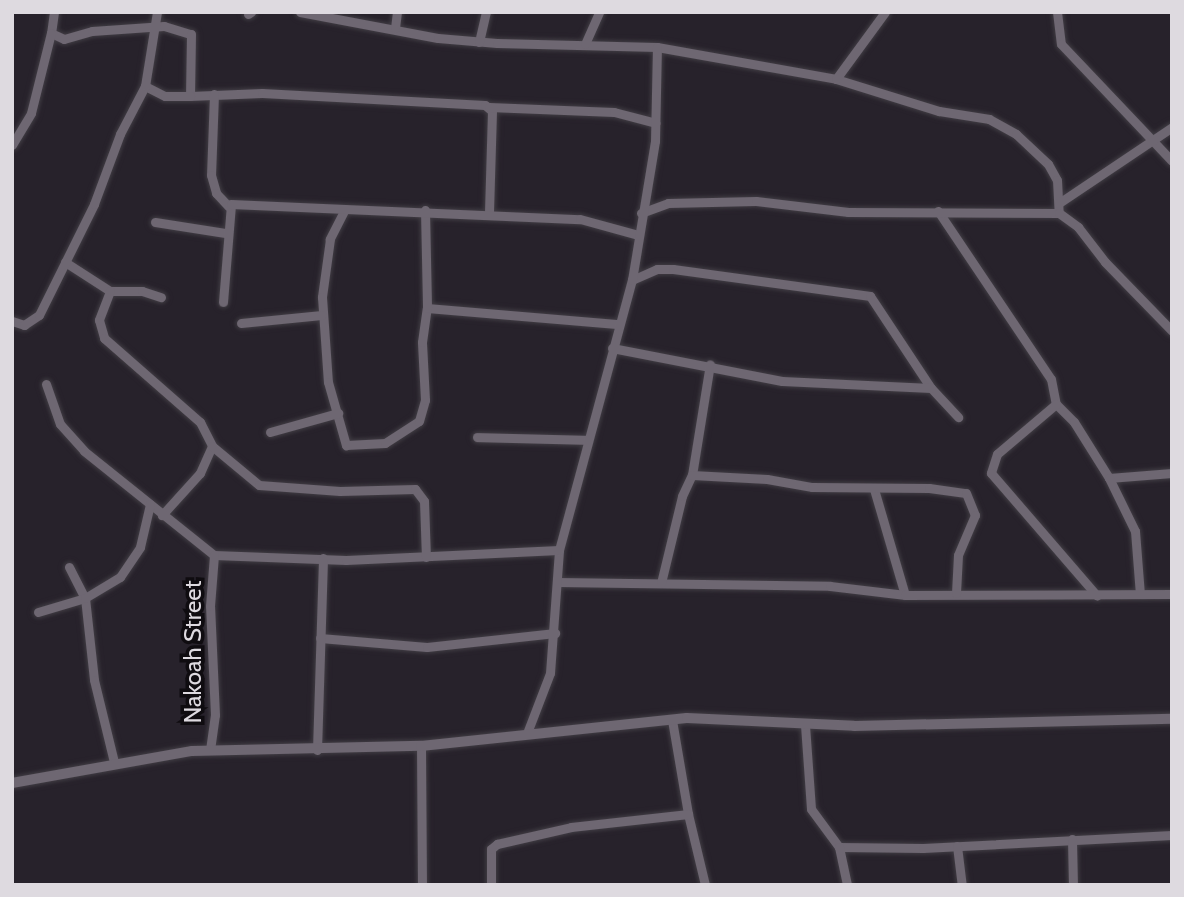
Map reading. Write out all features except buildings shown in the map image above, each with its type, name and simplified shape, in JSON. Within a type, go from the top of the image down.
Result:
[{"type":"street","points":[[12,145],[31,113],[54,12]]},
{"type":"street","points":[[12,321],[33,322],[65,262],[145,86],[157,12]]},
{"type":"street","points":[[300,12],[480,42],[657,47],[836,79],[1004,125],[1048,164],[1057,180],[1059,213]]},
{"type":"street","points":[[395,28],[397,12]]},
{"type":"street","points":[[480,42],[486,12]]},
{"type":"street","points":[[585,44],[599,12]]},
{"type":"street","points":[[836,79],[885,12]]},
{"type":"street","points":[[1057,12],[1061,44],[1172,161]]},
{"type":"street","points":[[51,33],[70,38],[92,31],[156,27],[191,34],[190,96]]},
{"type":"street","points":[[527,733],[547,688],[555,633],[559,550],[632,280],[656,123],[657,47]]},
{"type":"street","points":[[145,86],[165,96],[262,93],[614,112],[656,123]]},
{"type":"street","points":[[214,94],[211,175],[216,193],[228,206],[425,211],[580,219],[638,235]]},
{"type":"street","points":[[489,107],[489,214]]},
{"type":"street","points":[[1059,203],[1172,127]]},
{"type":"street","points":[[641,213],[668,204],[756,201],[848,212],[1059,213],[1078,227],[1172,331]]},
{"type":"street","points":[[223,302],[228,206]]},
{"type":"street","points":[[345,209],[324,263],[322,315],[328,382],[338,413],[340,436],[352,447],[394,440],[419,421],[425,400],[422,342],[427,308],[425,211]]},
{"type":"street","points":[[938,211],[1051,379],[1056,404],[1074,422],[1110,478],[1133,525],[1140,594]]},
{"type":"street","points":[[155,222],[225,233]]},
{"type":"street","points":[[65,262],[110,291],[142,291],[161,297]]},
{"type":"street","points":[[632,280],[657,269],[673,269],[870,296],[931,388],[958,418]]},
{"type":"street","points":[[110,291],[99,320],[104,338],[200,422],[212,446],[259,485],[340,491],[415,489],[424,501],[426,557]]},
{"type":"street","points":[[427,308],[619,324]]},
{"type":"street","points":[[241,323],[322,315]]},
{"type":"street","points":[[612,348],[710,364],[782,380],[931,388]]},
{"type":"street","points":[[661,583],[682,496],[692,475],[710,364]]},
{"type":"street","points":[[46,384],[60,424],[69,435],[162,515],[214,555],[426,557],[559,550]]},
{"type":"street","points":[[1056,404],[997,454],[991,473],[1097,596]]},
{"type":"street","points":[[270,432],[338,413]]},
{"type":"street","points":[[477,437],[587,440]]},
{"type":"street","points":[[162,515],[200,473],[212,446]]},
{"type":"street","points":[[1110,478],[1172,473]]},
{"type":"street","points":[[692,475],[874,489],[952,489],[970,496],[975,515],[958,555],[956,593]]},
{"type":"street","points":[[874,489],[905,595]]},
{"type":"street","points":[[38,612],[85,598],[120,577],[131,565],[150,504]]},
{"type":"street","name":"Nakoah Street","points":[[210,750],[215,715],[210,606],[214,555]]},
{"type":"street","points":[[317,750],[323,558]]},
{"type":"street","points":[[69,567],[85,598],[94,680],[114,762]]},
{"type":"street","points":[[557,582],[830,586],[905,595],[1172,594]]},
{"type":"street","points":[[320,638],[427,647],[555,633]]},
{"type":"street","points":[[12,783],[114,762],[210,750],[421,746],[672,720],[721,718],[805,725],[1172,719]]},
{"type":"street","points":[[672,720],[688,814],[705,885]]},
{"type":"street","points":[[805,725],[811,809],[839,847],[847,885]]},
{"type":"street","points":[[421,746],[422,885]]},
{"type":"street","points":[[491,885],[491,849],[496,844],[571,827],[688,814]]},
{"type":"street","points":[[839,847],[957,846],[1172,835]]},
{"type":"street","points":[[1072,839],[1073,885]]},
{"type":"street","points":[[957,846],[962,885]]}]
